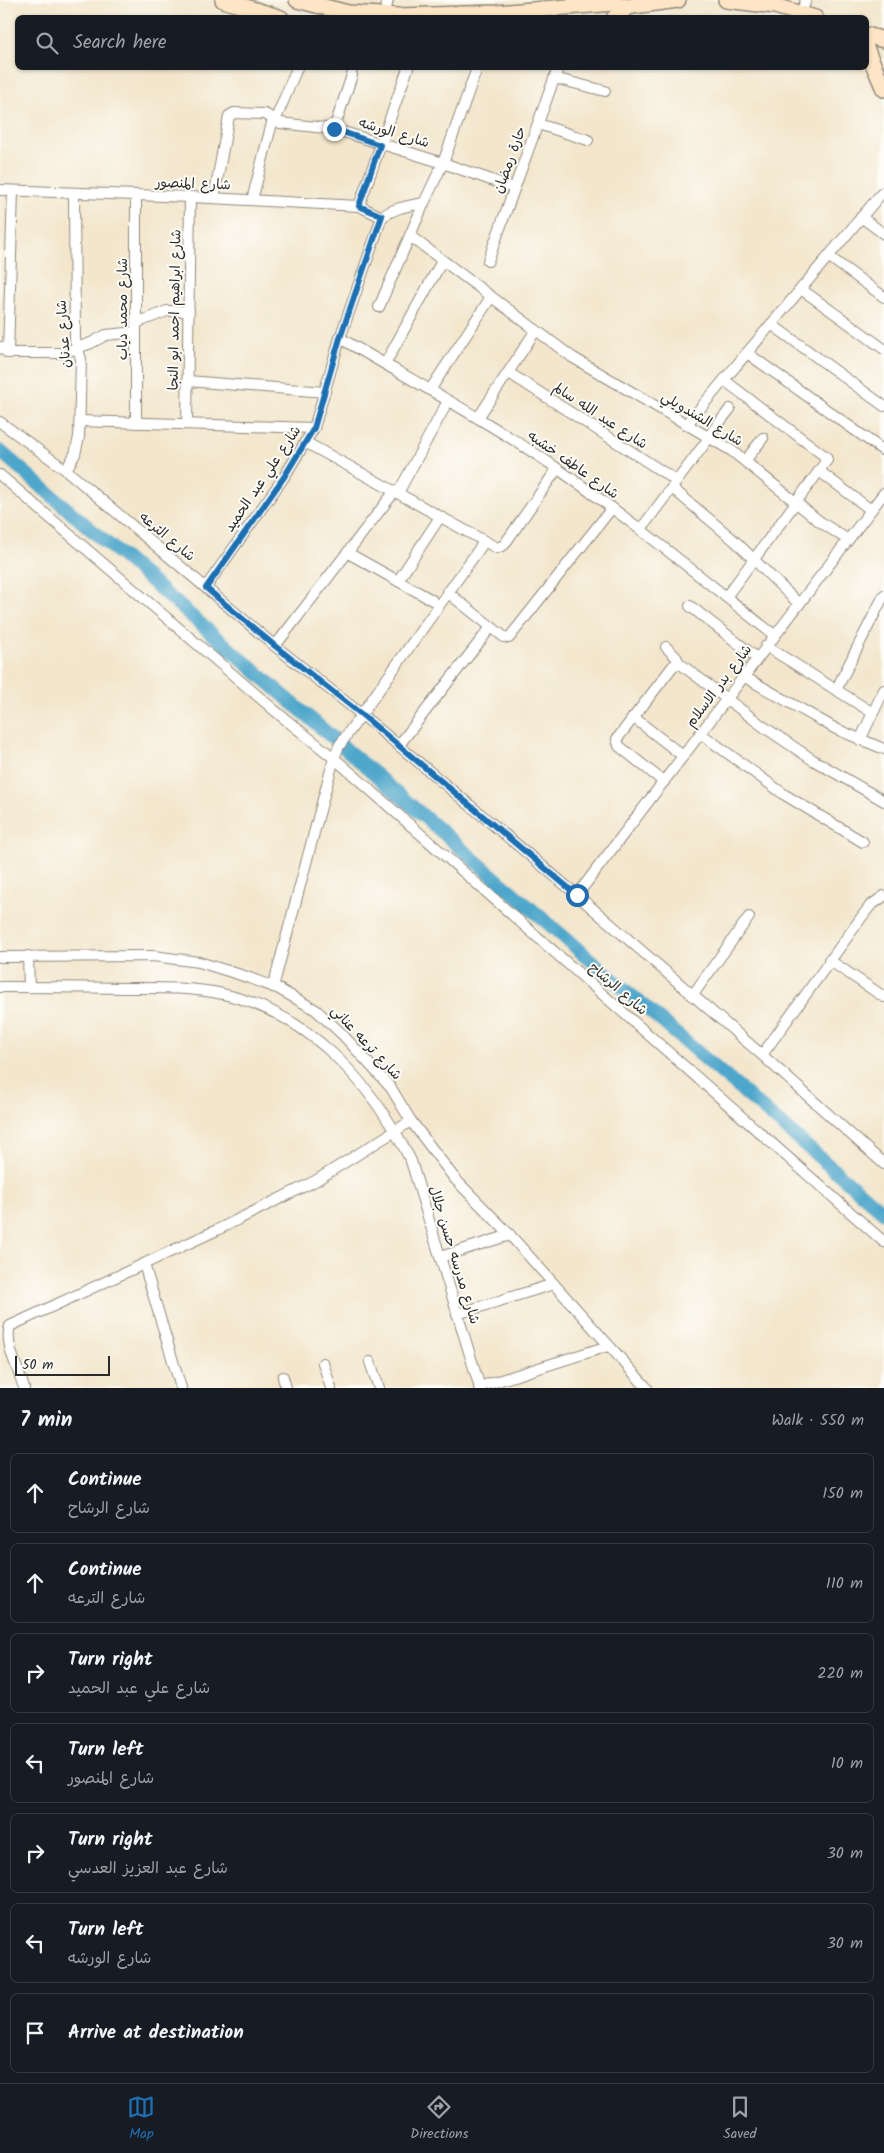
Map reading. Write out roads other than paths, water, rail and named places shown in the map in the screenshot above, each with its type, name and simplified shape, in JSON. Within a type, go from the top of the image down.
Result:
[{"type":"main road","points":[[223,0],[271,15]]},
{"type":"main road","points":[[297,0],[348,13],[372,15]]},
{"type":"main road","points":[[422,15],[497,13],[614,3],[626,6],[678,0]]},
{"type":"main road","points":[[726,0],[748,1],[808,10]]},
{"type":"main road","points":[[620,15],[626,6]]},
{"type":"main road","points":[[869,36],[884,40]]},
{"type":"main road","points":[[869,55],[884,89]]},
{"type":"street","points":[[384,15],[388,0]]},
{"type":"street","points":[[252,200],[274,120],[295,70]]},
{"type":"street","points":[[359,206],[407,70]]},
{"type":"street","points":[[378,307],[443,163],[475,70]]},
{"type":"street","name":"حارة رمضان","points":[[488,261],[557,70]]},
{"type":"street","points":[[334,129],[352,75]]},
{"type":"street","points":[[554,78],[605,91]]},
{"type":"street","name":"شارع الورشه","points":[[214,198],[229,116],[234,113],[264,114],[282,124],[334,129],[380,145],[443,163],[514,188]]},
{"type":"street","points":[[538,124],[588,140]]},
{"type":"street","name":"شارع المنصور","points":[[0,190],[214,198],[359,206],[382,216]]},
{"type":"street","points":[[13,191],[4,350],[63,353],[106,335],[136,328],[167,311],[188,311]]},
{"type":"street","points":[[687,424],[883,193]]},
{"type":"street","name":"شارع عدنان","points":[[66,470],[78,446],[80,422],[81,359],[75,340],[74,194]]},
{"type":"street","name":"شارع محمد دياب","points":[[136,196],[136,423]]},
{"type":"street","name":"شارع ابراهيم احمد ابو النجا","points":[[187,424],[190,197]]},
{"type":"street","points":[[382,216],[391,210],[424,203]]},
{"type":"street","name":"شارع علي عبد الحميد","points":[[206,588],[284,477],[314,428],[340,338],[382,216]]},
{"type":"street","points":[[861,218],[884,234]]},
{"type":"street","name":"شارع الشندويلي","points":[[410,236],[591,369],[709,437],[745,461],[848,540]]},
{"type":"street","points":[[828,256],[884,297]]},
{"type":"street","points":[[385,364],[442,260]]},
{"type":"street","points":[[801,288],[884,349]]},
{"type":"street","points":[[430,390],[491,297]]},
{"type":"street","points":[[771,324],[884,406]]},
{"type":"street","points":[[478,418],[536,330]]},
{"type":"street","name":"شارع عاطف خشبه","points":[[340,338],[478,418],[557,469],[641,529],[774,635]]},
{"type":"street","points":[[747,353],[884,451]]},
{"type":"street","name":"شارع عبد الله سالم","points":[[509,373],[674,485],[735,541],[799,604]]},
{"type":"street","points":[[724,380],[826,457],[827,460],[726,597]]},
{"type":"street","points":[[188,381],[324,392]]},
{"type":"street","points":[[275,646],[397,492],[448,401]]},
{"type":"street","points":[[641,529],[730,408]]},
{"type":"street","name":"شارع الترعه","points":[[0,422],[66,470],[275,646],[361,714]]},
{"type":"street","points":[[80,422],[314,428]]},
{"type":"street","points":[[745,461],[763,438]]},
{"type":"street","points":[[306,442],[496,548],[502,547],[557,469]]},
{"type":"street","points":[[819,471],[871,510]]},
{"type":"street","points":[[0,475],[334,758]]},
{"type":"street","name":"شارع بدر الاسلام","points":[[577,895],[884,493]]},
{"type":"street","points":[[447,592],[504,637],[509,638],[612,508]]},
{"type":"street","points":[[398,581],[440,517]]},
{"type":"street","points":[[274,987],[334,758],[339,746],[484,542]]},
{"type":"street","points":[[348,552],[432,600]]},
{"type":"street","points":[[836,690],[884,594]]},
{"type":"street","points":[[690,606],[757,658]]},
{"type":"street","points":[[399,745],[492,627]]},
{"type":"street","points":[[766,646],[873,713]]},
{"type":"street","points":[[666,647],[676,656],[679,663],[726,699],[813,760],[884,801]]},
{"type":"street","points":[[664,782],[617,743],[619,736],[633,717],[673,666],[679,663]]},
{"type":"street","points":[[743,676],[836,729],[884,750]]},
{"type":"street","points":[[860,740],[884,690]]},
{"type":"street","points":[[361,714],[577,895],[884,1164]]},
{"type":"street","points":[[633,717],[683,756]]},
{"type":"street","points":[[700,734],[785,795],[863,842]]},
{"type":"street","name":"شارع الرشاح","points":[[334,758],[884,1242]]},
{"type":"street","points":[[762,1056],[829,960],[870,906],[884,896]]},
{"type":"street","points":[[692,996],[750,917]]},
{"type":"street","points":[[28,956],[29,987]]},
{"type":"street","name":"شارع ترعه عناني","points":[[0,957],[153,956],[174,958],[216,967],[297,997],[316,1010],[342,1034],[392,1088],[411,1121],[455,1179],[510,1235],[645,1387]]},
{"type":"street","points":[[829,960],[884,996]]},
{"type":"street","points":[[0,987],[194,989],[223,994],[251,1003],[278,1014],[326,1046],[347,1066],[396,1132]]},
{"type":"street","points":[[24,1388],[9,1342],[8,1333],[10,1326],[144,1264],[315,1181],[411,1121]]},
{"type":"street","name":"شارع مدرسه حسن جلال","points":[[396,1132],[411,1161],[479,1387]]},
{"type":"street","points":[[440,1257],[510,1235]]},
{"type":"street","points":[[144,1264],[181,1388]]},
{"type":"street","points":[[457,1314],[554,1284]]},
{"type":"street","points":[[479,1387],[608,1346]]},
{"type":"street","points":[[370,1362],[379,1388]]},
{"type":"street","points":[[323,1363],[331,1388]]},
{"type":"street","points":[[283,1377],[286,1388]]},
{"type":"waterway","points":[[0,451],[884,1213]]}]
